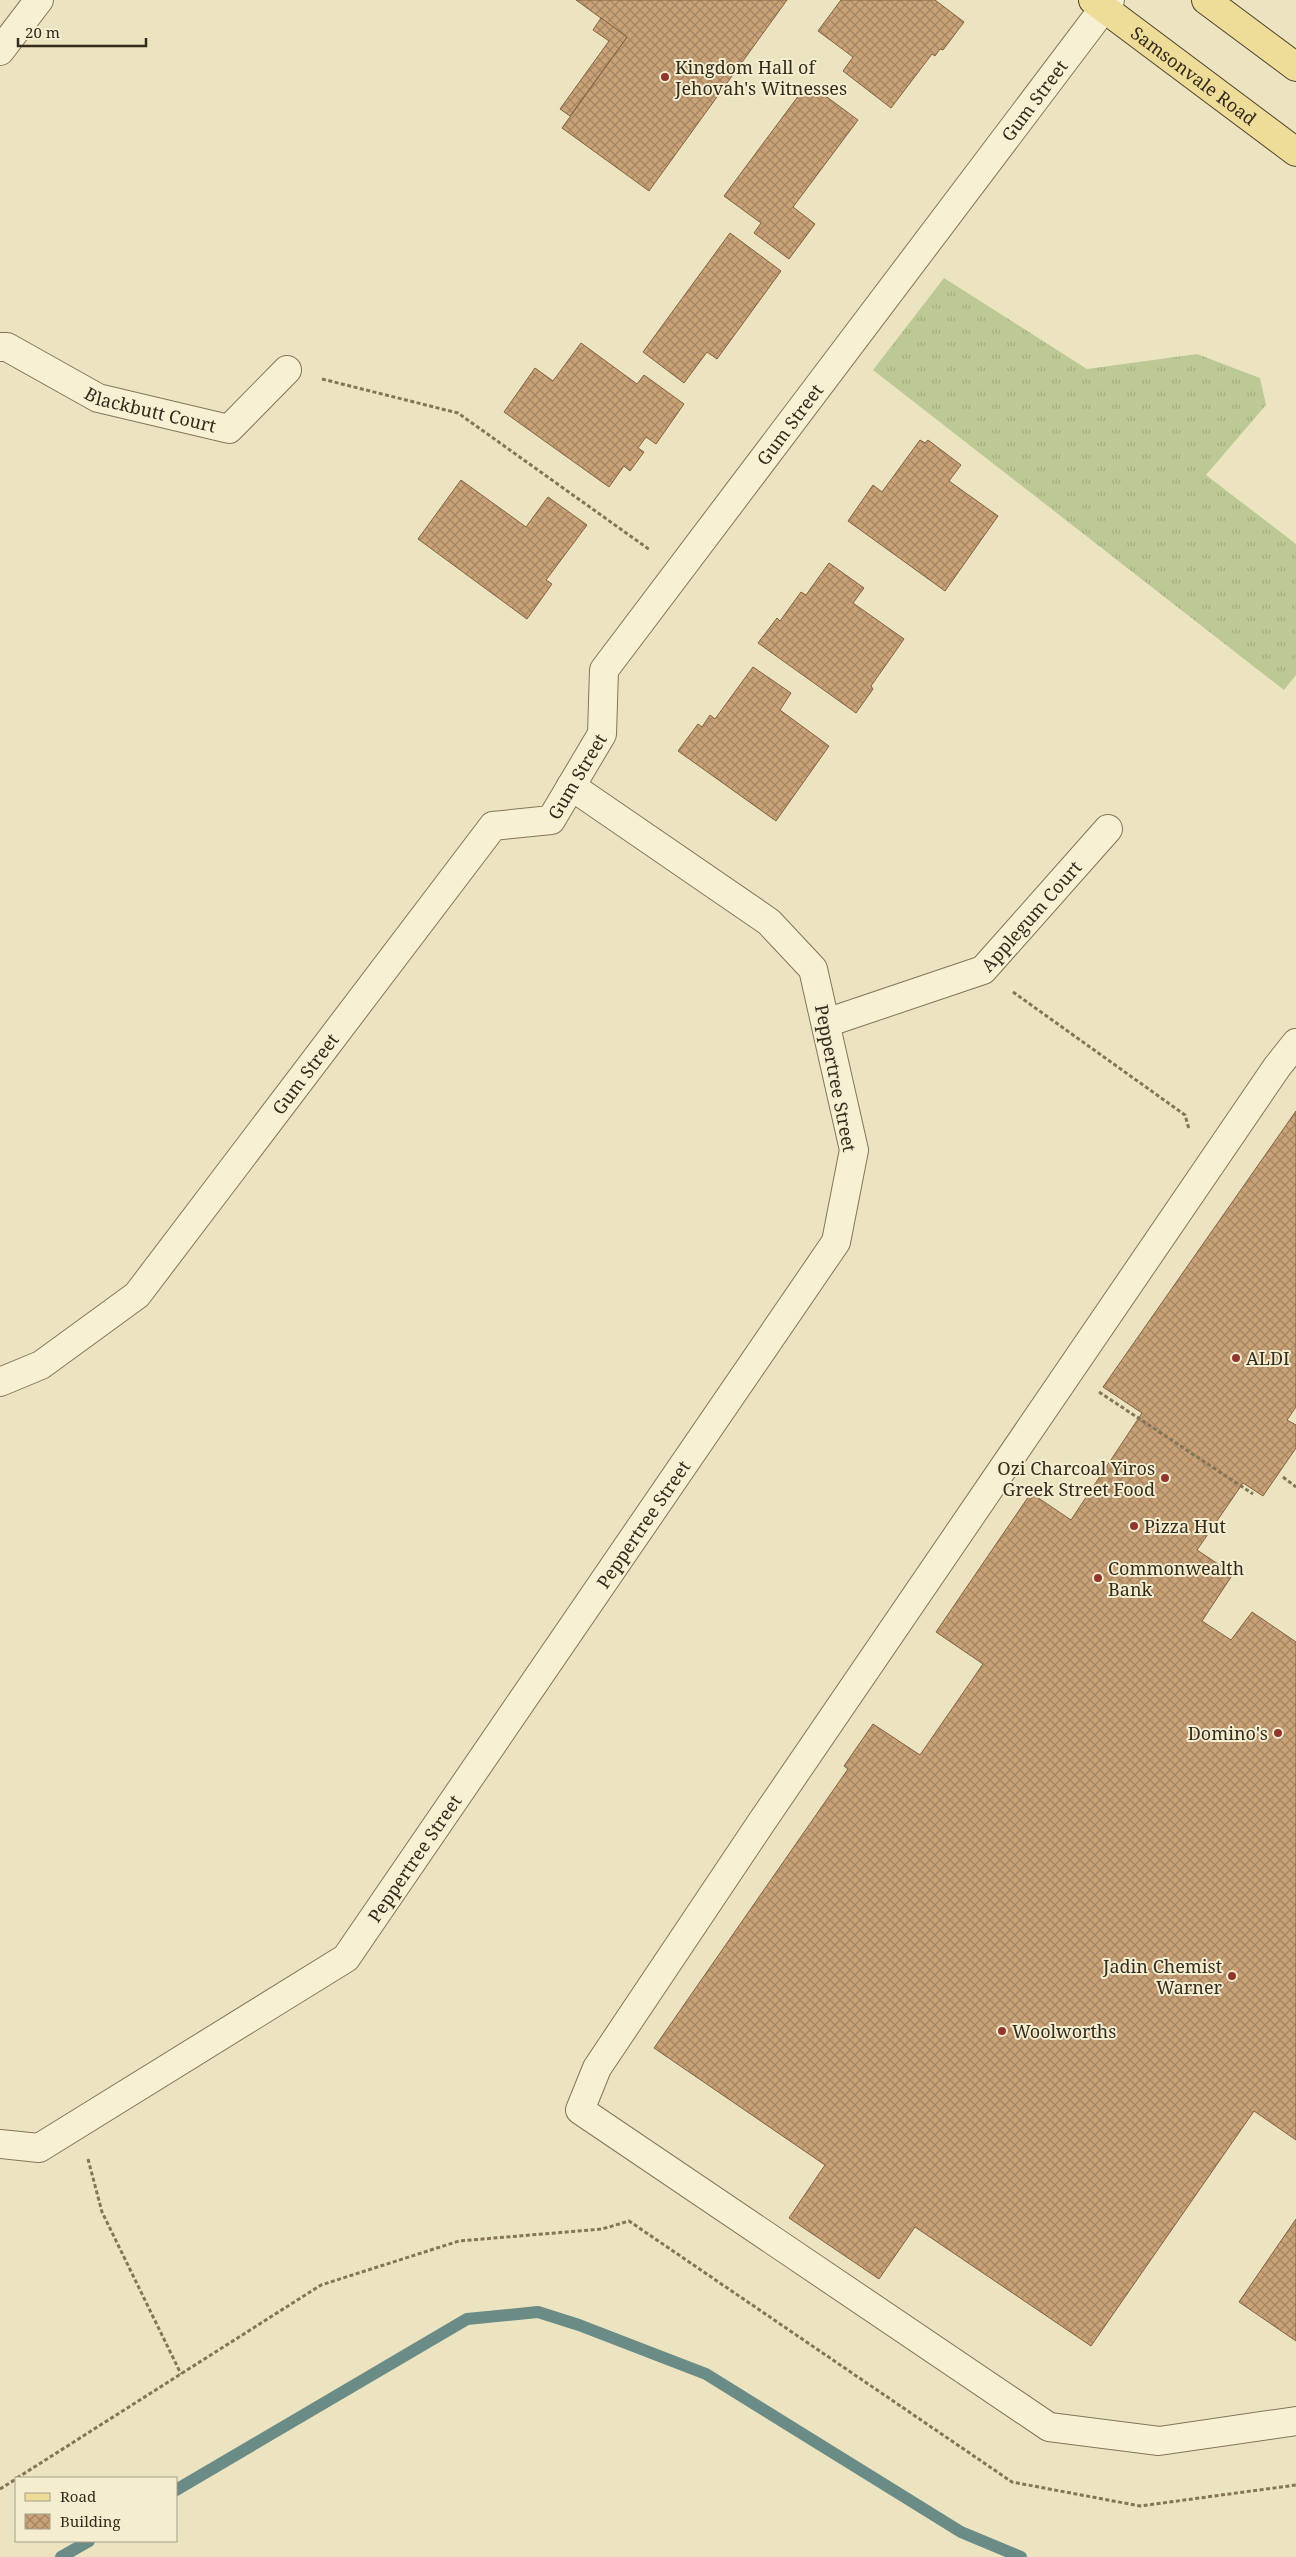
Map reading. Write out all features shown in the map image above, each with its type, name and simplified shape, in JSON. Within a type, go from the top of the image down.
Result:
[{"type":"main road","points":[[1206,0],[1296,67]]},
{"type":"main road","name":"Samsonvale Road","points":[[1102,3],[1296,152]]},
{"type":"street","points":[[0,51],[39,0]]},
{"type":"street","name":"Gum Street","points":[[0,1382],[41,1365],[137,1296],[493,826],[551,820],[602,734],[604,670],[1102,3]]},
{"type":"street","name":"Blackbutt Court","points":[[0,347],[7,347],[98,398],[229,430],[288,370]]},
{"type":"street","name":"Peppertree Street","points":[[0,2144],[39,2148],[346,1958],[836,1242],[854,1150],[813,969],[769,922],[572,786]]},
{"type":"street","name":"Applegum Court","points":[[826,1023],[982,970],[1108,829]]},
{"type":"street","points":[[1296,1044],[1277,1067],[761,1823],[597,2068],[580,2110],[1049,2427],[1159,2441],[1296,2420]]},
{"type":"path","points":[[288,370],[458,414],[679,571]]},
{"type":"path","points":[[1283,1477],[1296,1486]]},
{"type":"path","points":[[78,2124],[102,2212],[181,2374]]},
{"type":"path","points":[[19,2477],[321,2285],[459,2241],[602,2229],[629,2220],[1012,2482],[1140,2506],[1296,2485]]},
{"type":"path","points":[[0,2489],[15,2479]]},
{"type":"green space","points":[[944,278],[1087,369],[1197,354],[1260,378],[1266,405],[1206,475],[1296,544],[1296,675],[1284,690],[873,370]]},
{"type":"building","name":"Kingdom Hall of Jehovah's Witnesses","points":[[576,0],[787,0],[649,191],[562,128],[627,37]]},
{"type":"building","points":[[841,0],[935,0],[964,22],[943,50],[940,49],[935,56],[932,54],[891,108],[843,71],[853,57],[818,31]]},
{"type":"building","points":[[601,18],[627,37],[570,116],[560,109],[609,41],[593,30]]},
{"type":"building","points":[[808,83],[858,120],[793,207],[815,224],[789,259],[754,233],[761,223],[724,196]]},
{"type":"building","points":[[730,233],[781,271],[717,359],[707,352],[684,383],[643,352]]},
{"type":"building","points":[[581,343],[637,384],[644,375],[684,404],[656,444],[646,437],[638,448],[644,452],[630,471],[624,466],[609,487],[504,412],[535,368],[553,381]]},
{"type":"building","points":[[920,440],[925,443],[928,440],[961,465],[949,481],[998,516],[945,591],[848,521],[873,485],[882,492]]},
{"type":"building","points":[[461,480],[526,527],[548,497],[587,525],[546,580],[552,584],[527,619],[418,539]]},
{"type":"building","points":[[829,563],[864,588],[853,603],[904,639],[871,686],[873,689],[856,713],[758,643],[777,618],[780,621],[801,592],[806,595]]},
{"type":"building","points":[[753,667],[791,693],[780,710],[829,746],[776,821],[678,751],[698,724],[702,727],[710,715],[715,719]]},
{"type":"building","points":[[1296,1111],[1296,1407],[1287,1420],[1296,1425],[1296,1448],[1263,1496],[1243,1483],[1197,1550],[1233,1574],[1202,1621],[1231,1640],[1252,1612],[1296,1642],[1296,2140],[1254,2111],[1091,2346],[915,2227],[879,2279],[789,2218],[825,2165],[654,2048],[848,1769],[844,1766],[873,1724],[920,1755],[983,1664],[936,1632],[1031,1493],[1071,1520],[1142,1413],[1103,1387]]},
{"type":"building","points":[[1296,2219],[1296,2341],[1239,2302]]},
{"type":"waterway","points":[[178,2489],[467,2319],[538,2312],[579,2325],[706,2374],[961,2532],[1021,2557]]},
{"type":"waterway","points":[[61,2557],[87,2542]]},
{"type":"place","name":"Kingdom Hall of Jehovah's Witnesses","points":[[665,77]]},
{"type":"place","name":"ALDI","points":[[1236,1358]]},
{"type":"place","name":"Ozi Charcoal Yiros Greek Street Food","points":[[1165,1478]]},
{"type":"place","name":"Pizza Hut","points":[[1134,1526]]},
{"type":"place","name":"Commonwealth Bank","points":[[1098,1578]]},
{"type":"place","name":"Domino's","points":[[1278,1733]]},
{"type":"place","name":"Jadin Chemist Warner","points":[[1232,1976]]},
{"type":"place","name":"Woolworths","points":[[1002,2031]]}]
